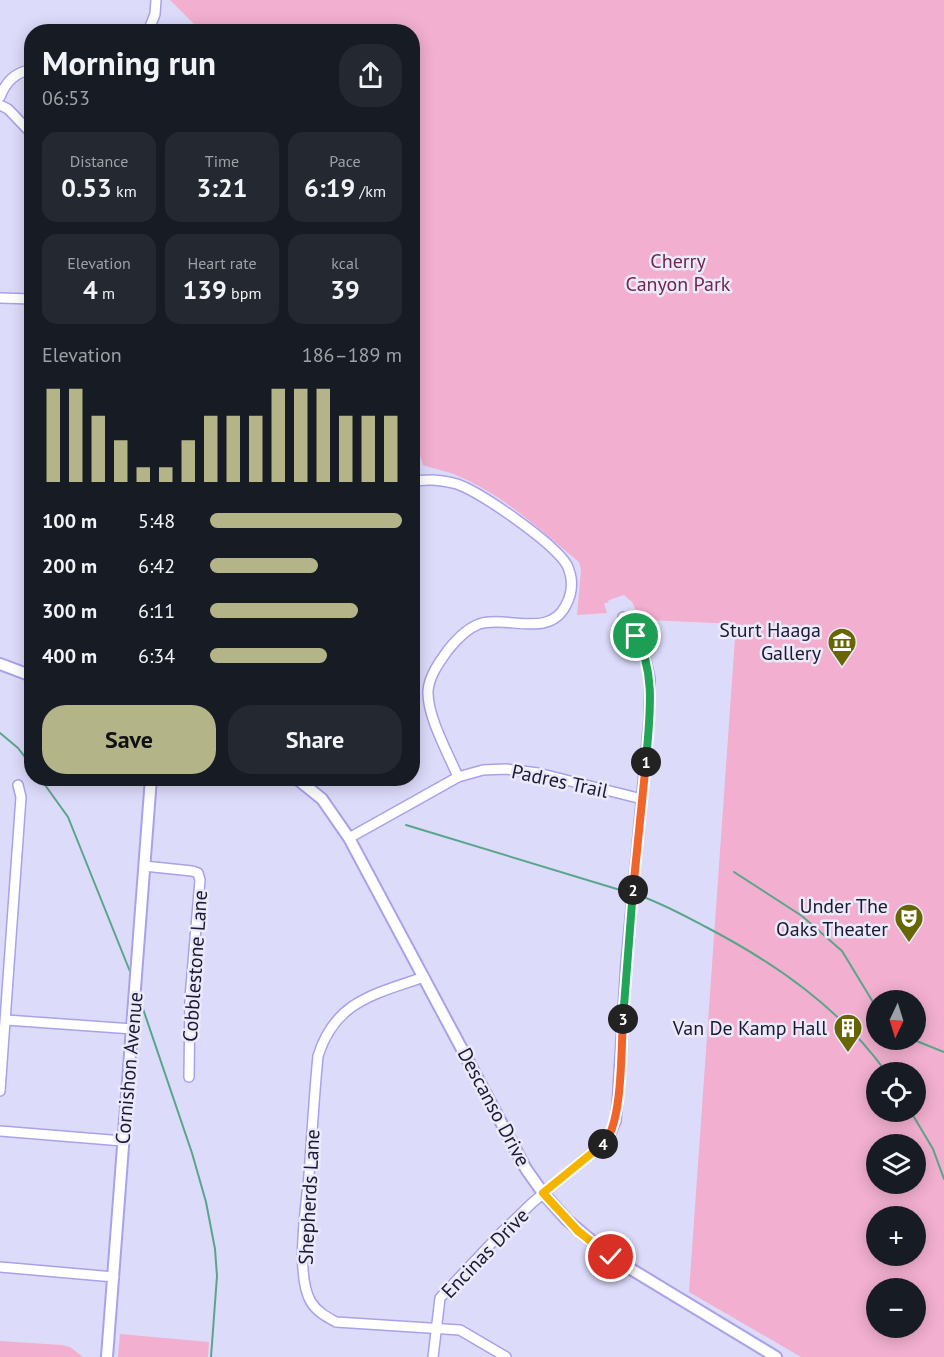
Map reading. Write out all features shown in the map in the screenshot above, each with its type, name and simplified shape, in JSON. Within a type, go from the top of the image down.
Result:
[{"type":"street","points":[[151,24],[155,14],[156,0]]},
{"type":"street","points":[[0,97],[4,85],[12,77],[24,72]]},
{"type":"street","points":[[0,105],[24,126]]},
{"type":"street","points":[[0,298],[24,299]]},
{"type":"street","points":[[420,480],[441,480],[460,485],[483,497],[514,518],[556,552],[567,565],[571,579],[571,594],[558,617],[547,622],[531,624],[492,622],[479,624],[467,630],[437,664],[429,687],[429,705],[458,777]]},
{"type":"street","name":"Encinas Drive","points":[[433,1357],[440,1298],[501,1233],[543,1193],[608,1139],[616,1121],[626,962],[649,720],[650,678],[643,649],[623,617]]},
{"type":"street","points":[[0,664],[24,670]]},
{"type":"street","name":"Padres Trail","points":[[349,838],[458,777],[483,770],[506,769],[538,773],[642,799]]},
{"type":"street","points":[[0,1091],[21,797],[18,785]]},
{"type":"street","name":"Cornishon Avenue","points":[[107,1357],[150,786]]},
{"type":"street","name":"Descanso Drive","points":[[306,786],[322,799],[349,838],[526,1169],[543,1193],[567,1220],[611,1257],[776,1357]]},
{"type":"street","name":"Cobblestone Lane","points":[[144,867],[192,871],[198,873],[201,880],[190,998],[189,1077]]},
{"type":"street","name":"Shepherds Lane","points":[[424,977],[370,996],[350,1008],[339,1016],[323,1038],[318,1056],[303,1265],[306,1288],[311,1302],[321,1314],[336,1322],[460,1330],[506,1357]]},
{"type":"street","points":[[6,1020],[133,1029]]},
{"type":"street","points":[[0,1131],[123,1141]]},
{"type":"street","points":[[0,1268],[114,1277]]},
{"type":"green space","name":"Cherry Canyon Park","points":[[170,0],[944,0],[944,1357],[801,1357],[689,1292],[736,624],[649,620],[645,629],[632,602],[624,595],[604,603],[607,613],[577,615],[581,570],[579,562],[506,503],[454,474],[423,465],[420,455],[420,24],[194,24]]},
{"type":"green space","points":[[120,1334],[209,1342],[208,1357],[118,1357]]},
{"type":"green space","points":[[0,1341],[62,1345],[70,1347],[83,1357],[0,1357]]},
{"type":"waterway","points":[[0,733],[24,756]]},
{"type":"waterway","points":[[46,786],[68,817],[131,974]]},
{"type":"waterway","points":[[406,825],[630,893]]},
{"type":"waterway","points":[[734,872],[802,916],[842,951],[866,991]]},
{"type":"waterway","points":[[635,894],[706,927],[781,972],[827,1007],[878,1062]]},
{"type":"waterway","points":[[139,997],[192,1153],[206,1202],[215,1249],[217,1276],[211,1357]]},
{"type":"waterway","points":[[926,1045],[944,1052]]},
{"type":"waterway","points":[[917,1122],[933,1149],[944,1179]]},
{"type":"place","name":"Sturt Haaga Gallery","points":[[842,668]]},
{"type":"place","name":"Under The Oaks Theater","points":[[909,944]]},
{"type":"place","name":"Van De Kamp Hall","points":[[848,1054]]},
{"type":"route","points":[[611,1257],[586,1239],[543,1193],[608,1139],[616,1121],[626,962],[649,720],[648,664],[636,636]]}]
